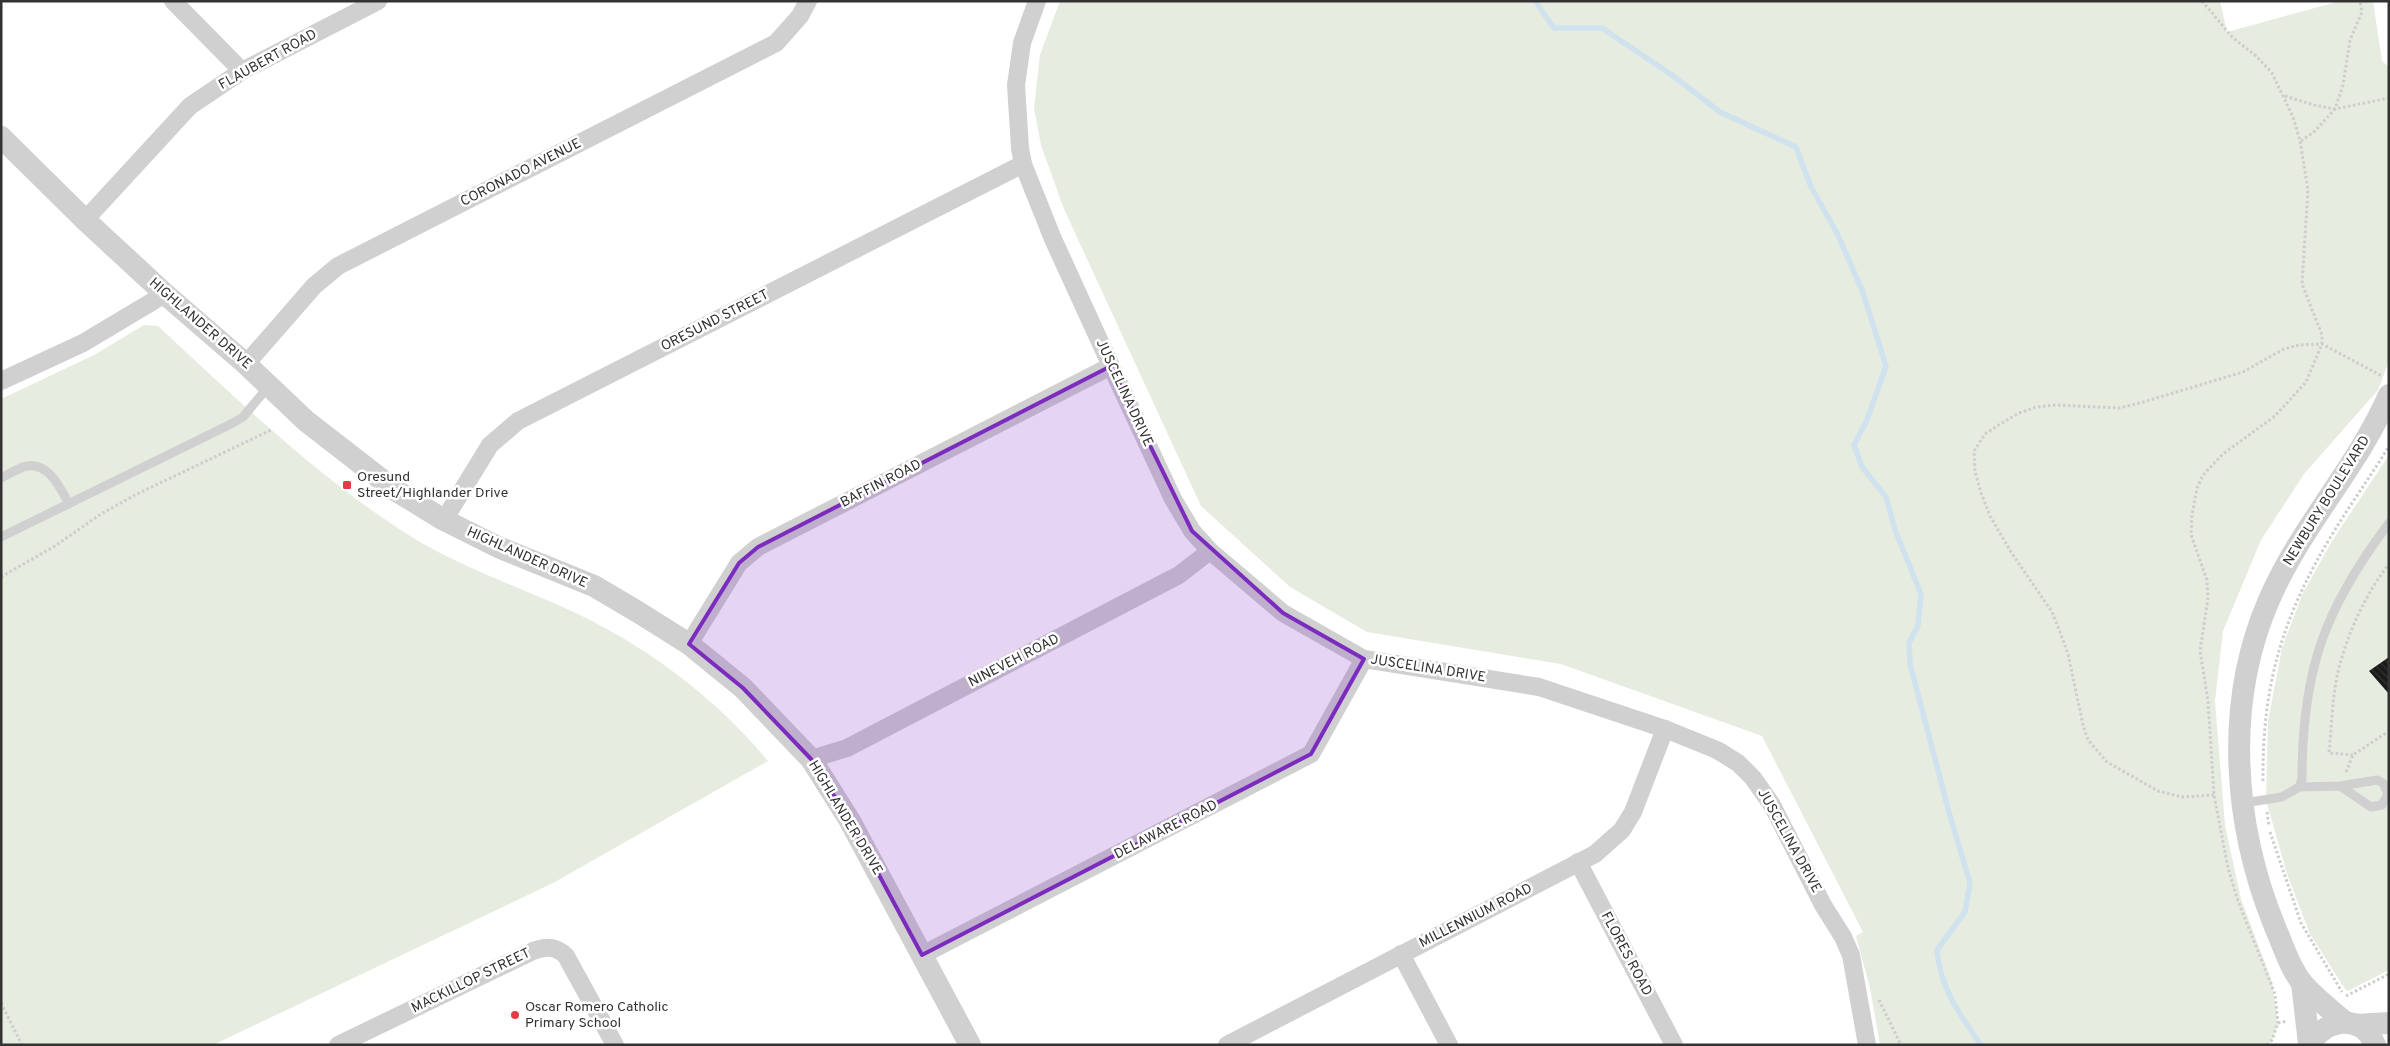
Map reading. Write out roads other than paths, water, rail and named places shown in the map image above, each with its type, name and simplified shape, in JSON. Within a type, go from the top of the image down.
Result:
[{"type":"street","points":[[173,1],[242,71]]},
{"type":"street","name":"FLAUBERT ROAD","points":[[85,220],[190,106],[242,71],[378,1]]},
{"type":"street","name":"CORONADO AVENUE","points":[[246,364],[314,286],[338,266],[776,43],[800,16],[808,1]]},
{"type":"street","name":"JUSCELINA DRIVE","points":[[1037,1],[1022,43],[1016,85],[1020,148],[1023,164],[1053,239],[1111,366],[1173,499],[1192,531],[1210,551],[1283,613],[1364,659],[1539,687],[1665,729],[1717,750],[1738,763],[1753,778],[1772,805],[1850,955],[1867,1045]]},
{"type":"street","name":"HIGHLANDER DRIVE","points":[[1,137],[85,220],[165,294],[246,364],[306,421],[395,490],[444,520],[498,548],[594,586],[689,644],[743,688],[811,759],[850,821],[970,1045]]},
{"type":"street","name":"ORESUND STREET","points":[[444,520],[490,445],[518,421],[1023,164]]},
{"type":"street","points":[[1,381],[83,343],[165,294]]},
{"type":"street","name":"BAFFIN ROAD","points":[[689,644],[739,563],[758,547],[1111,366]]},
{"type":"street","name":"NEWBURY BOULEVARD","points":[[2309,1045],[2302,983],[2285,950],[2255,869],[2242,804],[2239,746],[2242,699],[2252,649],[2268,601],[2298,543],[2384,421],[2389,395]]},
{"type":"street","name":"NINEVEH ROAD","points":[[811,759],[847,748],[1179,575],[1210,551]]},
{"type":"street","name":"DELAWARE ROAD","points":[[922,955],[1311,754],[1364,659]]},
{"type":"street","name":"MILLENNIUM ROAD","points":[[1227,1045],[1595,854],[1622,830],[1633,812],[1665,729]]},
{"type":"street","name":"FLORES ROAD","points":[[1578,862],[1674,1045]]},
{"type":"street","name":"MACKILLOP STREET","points":[[338,1045],[533,951],[550,947],[557,948],[566,956],[615,1045]]},
{"type":"street","points":[[1401,954],[1449,1045]]},
{"type":"street","name":"NEWBURY BOULEVARD","points":[[2302,983],[2351,1024],[2366,1032],[2375,1045]]},
{"type":"street","points":[[2309,1045],[2315,1035],[2323,1028],[2334,1023],[2389,1023]]},
{"type":"lane","points":[[1,537],[233,423],[243,417],[269,386]]},
{"type":"lane","points":[[1,478],[25,466],[44,469],[54,477],[69,504]]},
{"type":"lane","points":[[2299,787],[2302,779],[2304,714],[2310,677],[2322,638],[2338,600],[2362,558],[2389,523]]},
{"type":"lane","points":[[2242,804],[2282,797],[2299,787],[2340,786],[2377,780],[2383,782],[2388,794],[2382,805],[2371,807],[2340,786]]},
{"type":"waterway","points":[[1535,1],[1554,28],[1602,28],[1672,75],[1720,112],[1796,147],[1811,187],[1837,233],[1862,290],[1886,366],[1867,420],[1854,445],[1862,467],[1886,497],[1895,530],[1921,594],[1918,625],[1909,643],[1910,664],[1950,816],[1970,883],[1965,912],[1937,950],[1942,977],[1952,1000],[1981,1045]]},
{"type":"place","name":"Oresund Street/Highlander Drive","points":[[347,485]]},
{"type":"place","name":"Oscar Romero Catholic Primary School","points":[[515,1015]]}]
